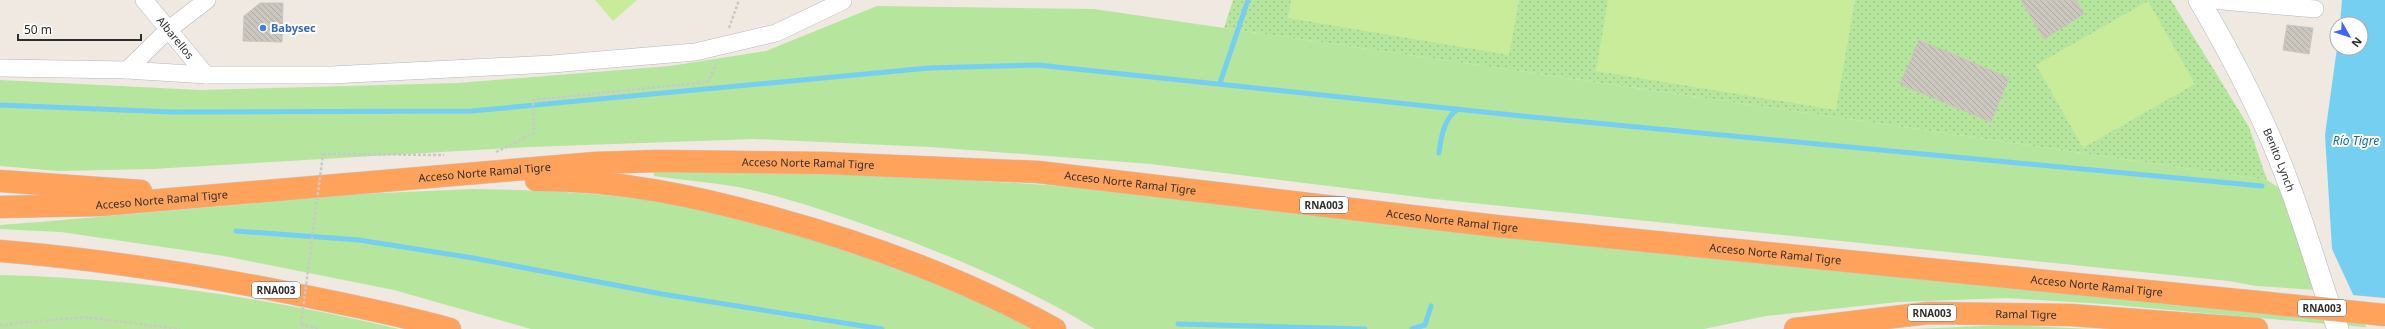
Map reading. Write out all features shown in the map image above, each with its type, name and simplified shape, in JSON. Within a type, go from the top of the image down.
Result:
[{"type":"highway","name":"Acceso Norte Ramal Tigre","points":[[0,207],[101,205],[388,179],[595,163],[656,161],[824,162],[1038,172],[1496,226],[2385,315]]},
{"type":"highway","points":[[388,179],[556,180],[637,187],[729,206],[829,233],[924,266],[1023,311],[1054,329]]},
{"type":"highway","points":[[0,181],[204,196]]},
{"type":"highway","name":"RNA003","points":[[0,251],[161,270],[236,282],[374,310],[450,329]]},
{"type":"highway","points":[[0,265],[101,263]]},
{"type":"highway","name":"Ramal Tigre","points":[[1795,329],[1928,313],[2071,315],[2257,329]]},
{"type":"street","name":"Albarellos","points":[[144,0],[206,75]]},
{"type":"street","points":[[127,70],[168,30],[207,0]]},
{"type":"street","name":"Benito Lynch","points":[[2199,0],[2238,71],[2266,128],[2288,182],[2338,329]]},
{"type":"street","points":[[2211,0],[2315,9]]},
{"type":"street","points":[[0,68],[127,70],[206,75],[331,75],[433,71],[695,52],[776,33],[843,1]]},
{"type":"path","points":[[494,152],[534,133],[533,100],[708,82],[724,45],[739,0]]},
{"type":"path","points":[[318,329],[301,324],[323,154],[448,155]]},
{"type":"path","points":[[0,325],[84,317],[180,329]]},
{"type":"green space","points":[[595,0],[637,0],[613,21]]},
{"type":"green space","points":[[1233,0],[2171,0],[2249,127],[2267,180],[1224,28]]},
{"type":"green space","points":[[1291,0],[1519,0],[1509,55],[1288,18]]},
{"type":"green space","points":[[1608,0],[1855,0],[1836,110],[1596,71]]},
{"type":"green space","points":[[2148,1],[2195,84],[2083,148],[2036,65]]},
{"type":"green space","points":[[877,6],[1094,9],[2267,180],[2281,189],[2317,290],[2256,286],[2229,281],[1434,199],[1151,164],[930,147],[754,139],[529,147],[152,169],[59,171],[0,166],[0,80],[200,90],[458,83],[670,66],[766,51]]},
{"type":"green space","points":[[731,171],[894,175],[1122,190],[2385,323],[2385,329],[2103,304],[2007,298],[1898,302],[1766,316],[1704,329],[1095,329],[1042,299],[961,261],[843,217],[791,200],[738,187],[654,176],[654,172]]},
{"type":"green space","points":[[471,189],[560,192],[627,197],[680,205],[770,226],[839,246],[940,283],[973,297],[1037,329],[531,329],[394,290],[224,256],[61,232],[0,229],[0,225],[362,194]]},
{"type":"green space","points":[[0,275],[101,280],[151,285],[251,299],[399,329],[0,329]]},
{"type":"green space","points":[[2006,325],[2092,329],[1914,329]]},
{"type":"water","name":"Río Tigre","points":[[2342,0],[2385,0],[2385,329],[2369,329],[2332,249],[2325,135],[2336,56],[2369,56],[2369,16],[2341,16]]},
{"type":"pier","points":[[2352,295],[2385,298],[2385,329],[2367,329]]},
{"type":"building","points":[[2021,0],[2076,0],[2084,14],[2044,39]]},
{"type":"building","name":"Babysec","points":[[260,3],[283,3],[282,42],[243,41],[244,16]]},
{"type":"building","points":[[2287,25],[2313,28],[2309,54],[2283,50]]},
{"type":"building","points":[[1919,40],[2009,78],[1991,122],[1900,84]]},
{"type":"waterway","points":[[1220,83],[1248,0]]},
{"type":"waterway","points":[[0,105],[172,112],[472,111],[929,68],[1038,65],[1522,116],[2262,186]]},
{"type":"waterway","points":[[1439,153],[1442,134],[1446,123],[1449,117],[1458,109]]},
{"type":"waterway","points":[[236,231],[359,240],[473,258],[662,294],[882,329]]},
{"type":"waterway","points":[[1412,329],[1425,325],[1431,306]]},
{"type":"waterway","points":[[1178,324],[1365,329]]},
{"type":"place","name":"Babysec","points":[[263,28]]}]
